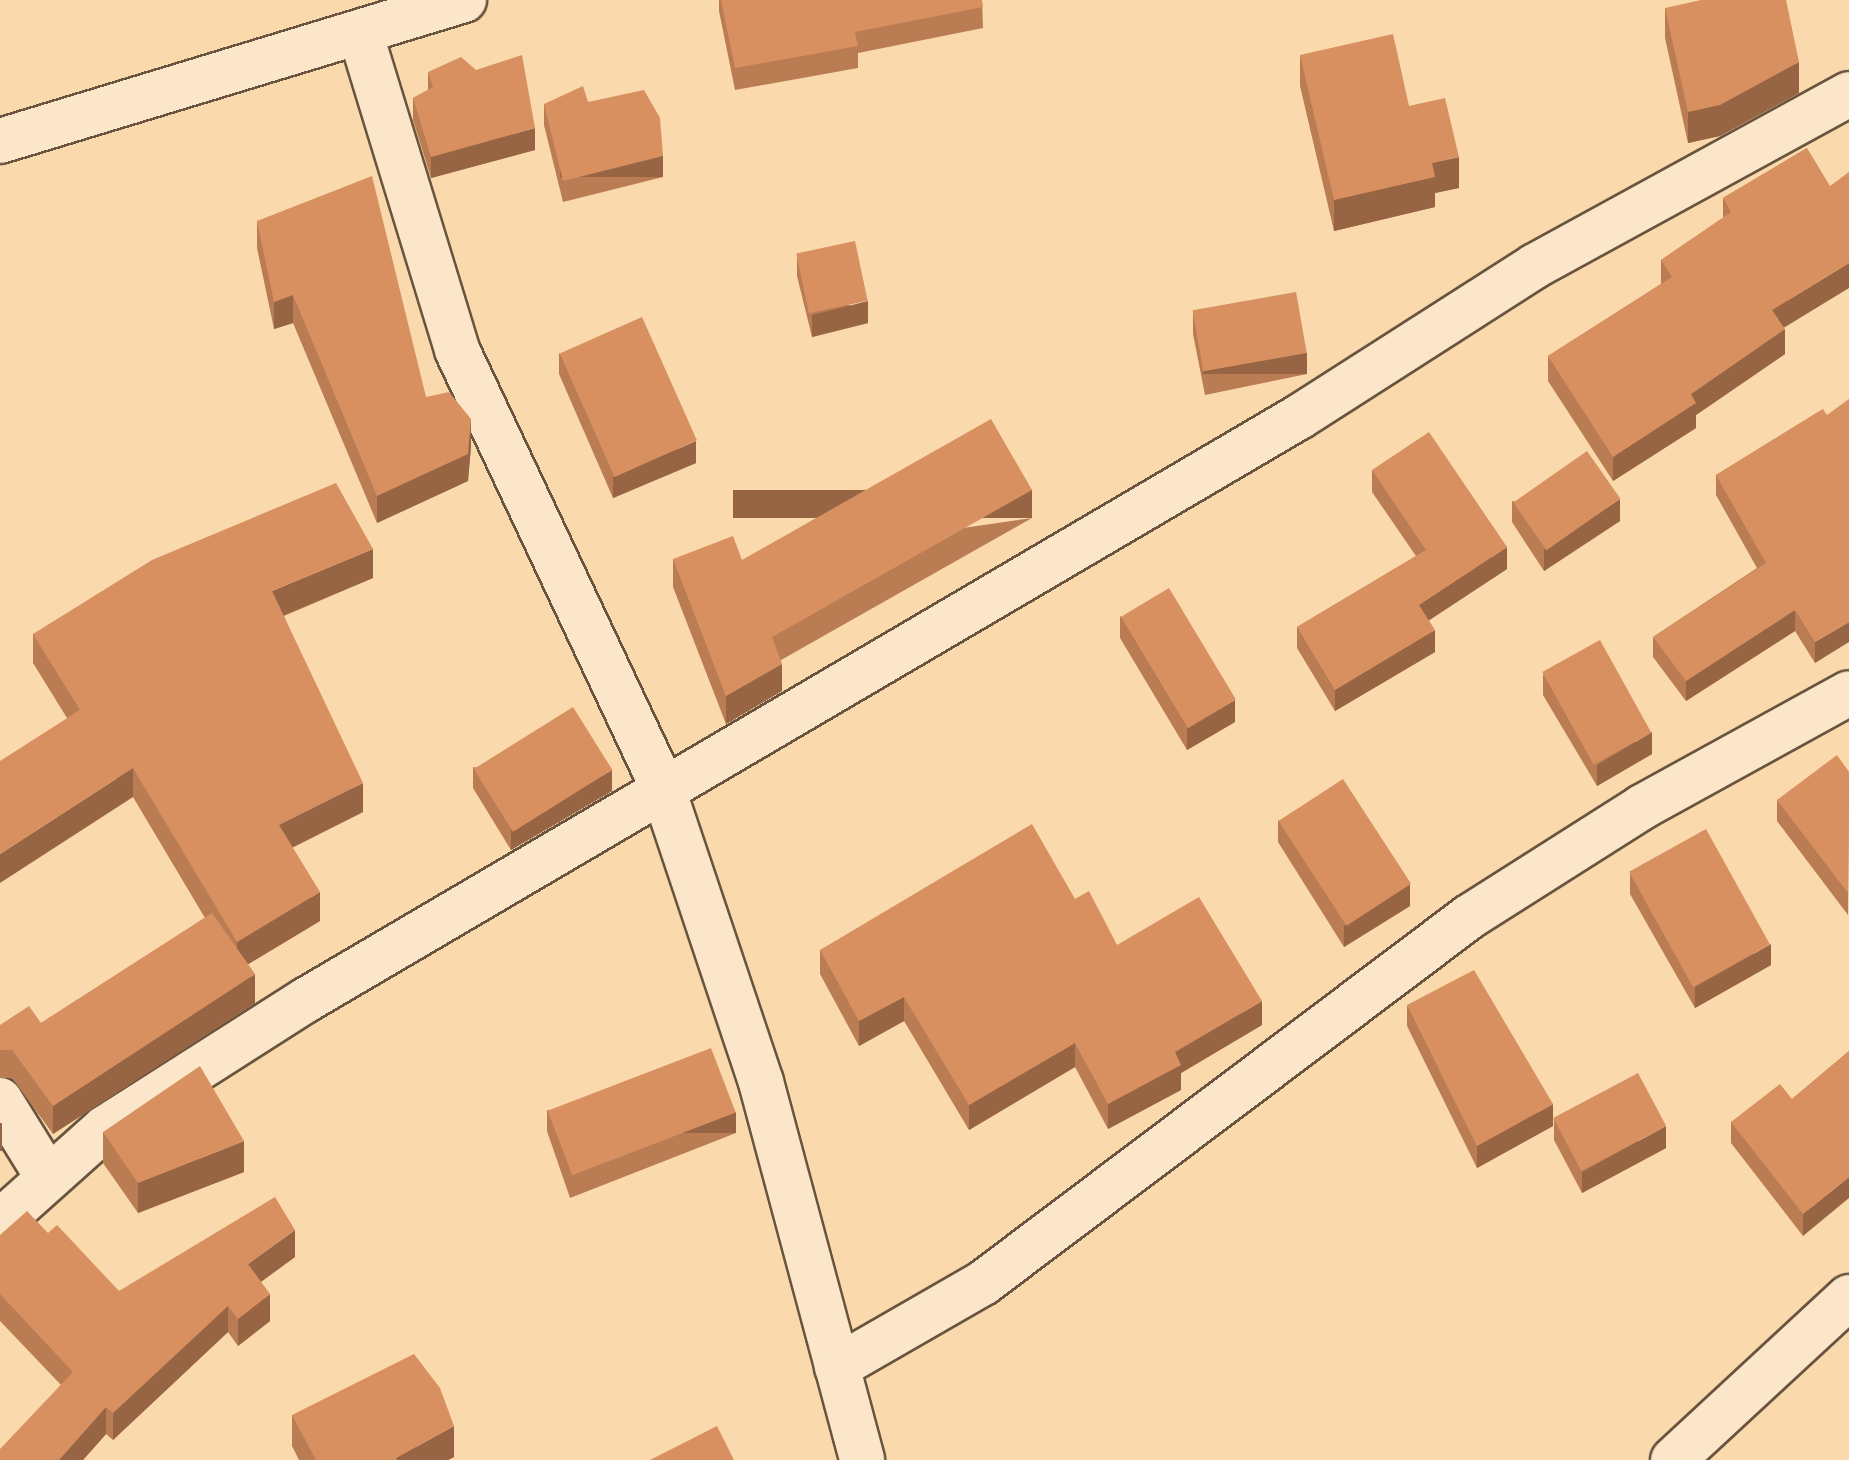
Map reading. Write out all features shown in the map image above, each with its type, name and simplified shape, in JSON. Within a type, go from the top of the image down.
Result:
[{"type":"street","points":[[0,141],[464,0]]},
{"type":"street","points":[[360,32],[457,350],[662,786],[761,1082],[862,1460]]},
{"type":"street","points":[[0,1222],[47,1176],[105,1128],[306,1000],[662,786],[1286,425],[1535,266],[1849,94]]},
{"type":"street","points":[[837,1367],[983,1283],[1469,917],[1642,807],[1849,693]]},
{"type":"street","points":[[0,1100],[47,1176]]},
{"type":"street","points":[[1673,1460],[1849,1297]]},
{"type":"building","points":[[721,0],[982,0],[983,7],[855,32],[858,46],[735,68]]},
{"type":"building","points":[[1701,0],[1786,0],[1799,62],[1720,105],[1688,112],[1665,8]]},
{"type":"building","points":[[1393,34],[1409,106],[1445,98],[1459,157],[1432,163],[1435,177],[1334,200],[1300,55]]},
{"type":"building","points":[[522,55],[535,128],[431,157],[413,98],[433,87],[428,72],[461,57],[476,70]]},
{"type":"building","points":[[583,86],[588,102],[644,90],[660,118],[663,156],[563,181],[544,104]]},
{"type":"building","points":[[1807,148],[1830,186],[1849,172],[1849,263],[1772,310],[1785,329],[1691,394],[1696,403],[1613,457],[1548,356],[1672,277],[1661,260],[1731,212],[1723,198]]},
{"type":"building","points":[[372,176],[426,397],[449,392],[471,419],[468,454],[377,496],[293,295],[274,302],[257,221]]},
{"type":"building","points":[[855,241],[868,301],[809,313],[796,253]]},
{"type":"building","points":[[1296,292],[1307,353],[1203,371],[1193,310]]},
{"type":"building","points":[[642,317],[697,440],[615,477],[560,354]]},
{"type":"building","points":[[1849,399],[1849,622],[1815,642],[1795,610],[1686,681],[1653,637],[1766,563],[1716,475],[1823,409],[1827,415]]},
{"type":"building","points":[[991,419],[1032,490],[772,637],[782,664],[726,696],[673,559],[733,536],[742,560]]},
{"type":"building","points":[[1429,432],[1507,547],[1419,605],[1435,630],[1335,690],[1297,627],[1426,550],[1372,470]]},
{"type":"building","points":[[1587,451],[1620,499],[1547,550],[1513,503]]},
{"type":"building","points":[[336,483],[373,549],[272,591],[363,783],[279,825],[320,892],[237,942],[133,768],[0,854],[0,761],[80,710],[33,634],[152,560]]},
{"type":"building","points":[[1169,588],[1236,699],[1188,728],[1121,617]]},
{"type":"building","points":[[1600,640],[1651,733],[1594,765],[1542,672]]},
{"type":"building","points":[[573,707],[612,770],[513,832],[474,769]]},
{"type":"building","points":[[1837,755],[1849,772],[1848,893],[1777,800]]},
{"type":"building","points":[[1343,779],[1411,884],[1347,926],[1278,821]]},
{"type":"building","points":[[1032,824],[1075,899],[1089,891],[1117,945],[1199,897],[1262,1001],[1175,1052],[1181,1065],[1108,1104],[1075,1043],[969,1105],[904,997],[859,1021],[820,950]]},
{"type":"building","points":[[1706,829],[1770,944],[1693,987],[1629,872]]},
{"type":"building","points":[[212,913],[255,974],[53,1106],[12,1050],[0,1050],[0,1025],[29,1006],[41,1023]]},
{"type":"building","points":[[1474,970],[1553,1104],[1477,1146],[1407,1005]]},
{"type":"building","points":[[711,1048],[736,1112],[572,1175],[548,1111]]},
{"type":"building","points":[[1849,1051],[1849,1177],[1803,1214],[1731,1122],[1780,1084],[1792,1099]]},
{"type":"building","points":[[200,1066],[244,1141],[138,1183],[103,1132]]},
{"type":"building","points":[[1638,1073],[1666,1126],[1581,1171],[1553,1118]]},
{"type":"building","points":[[275,1197],[295,1230],[248,1264],[270,1294],[238,1319],[228,1306],[113,1413],[106,1407],[59,1460],[0,1460],[0,1449],[73,1372],[0,1294],[0,1235],[27,1211],[48,1233],[57,1225],[119,1291]]},
{"type":"building","points":[[414,1354],[440,1388],[454,1426],[397,1460],[316,1460],[292,1415]]},
{"type":"building","points":[[717,1426],[734,1460],[650,1460]]}]
